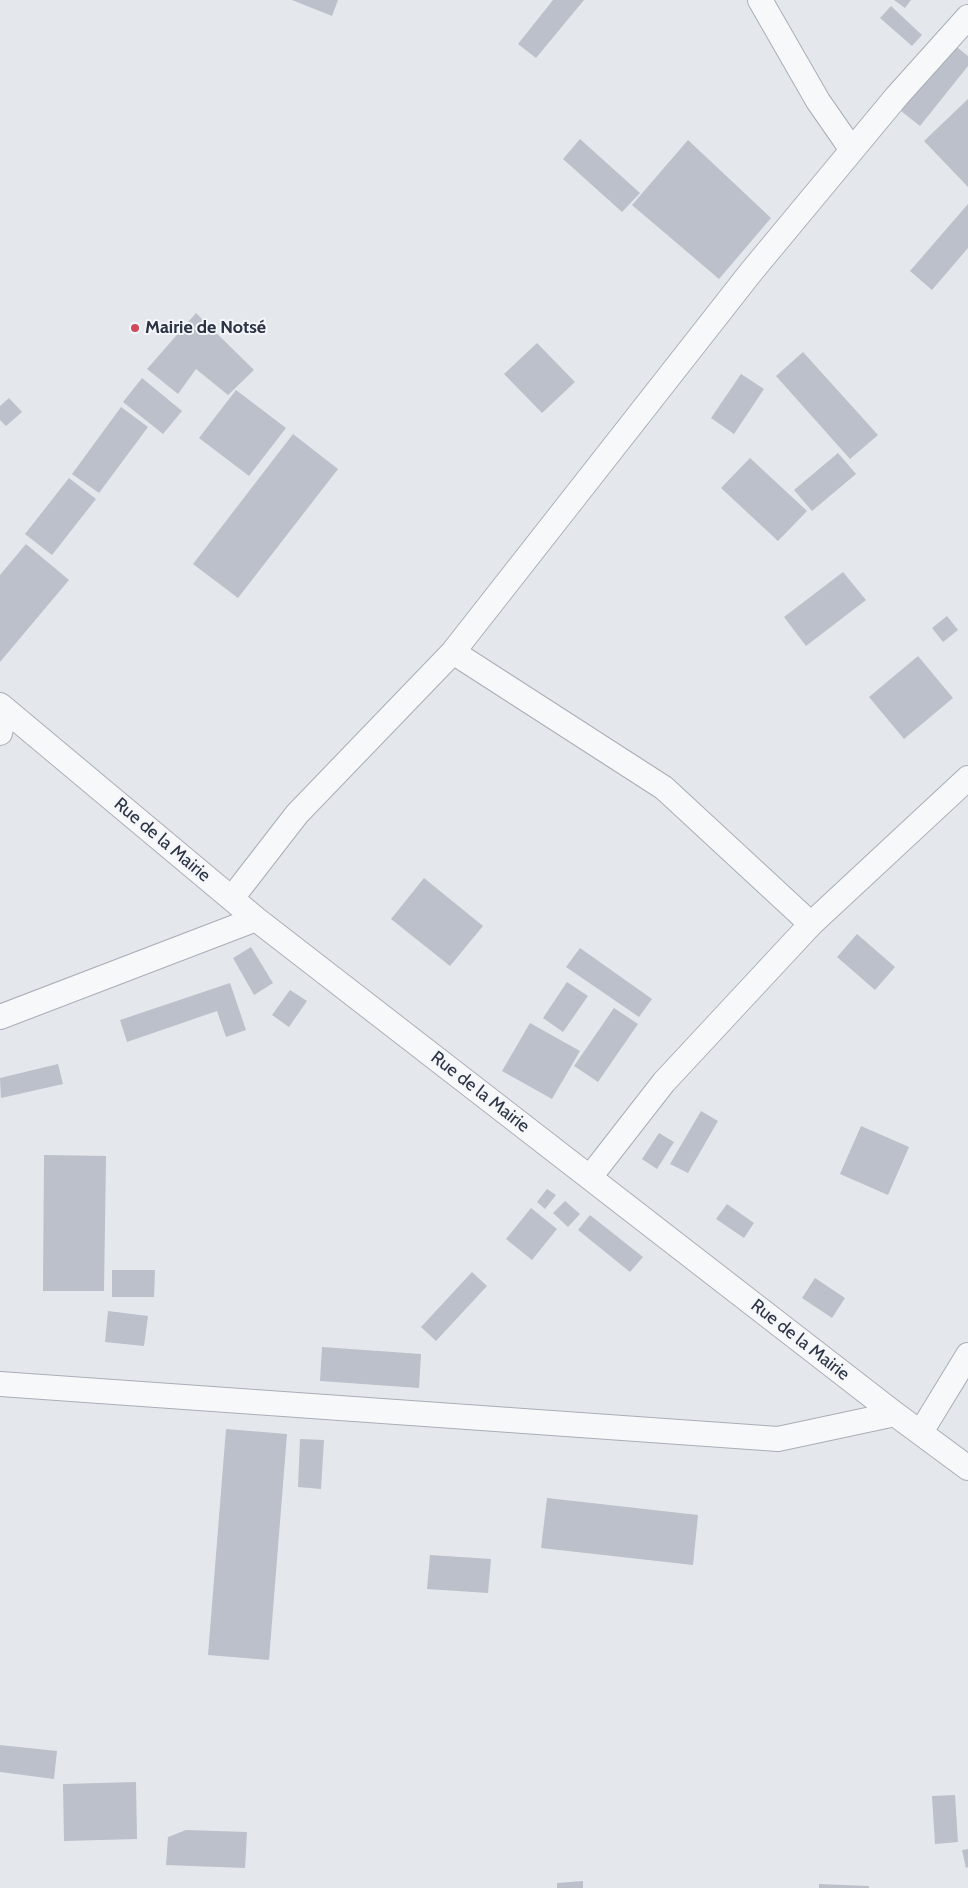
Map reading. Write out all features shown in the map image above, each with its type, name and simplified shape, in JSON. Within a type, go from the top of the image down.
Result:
[{"type":"street","points":[[760,0],[818,101],[852,150]]},
{"type":"street","points":[[232,898],[297,814],[453,652],[751,272],[897,96],[968,17]]},
{"type":"street","points":[[453,652],[664,788],[811,924]]},
{"type":"street","points":[[0,733],[2,707]]},
{"type":"street","name":"Rue de la Mairie","points":[[2,707],[256,919],[895,1414],[968,1468]]},
{"type":"street","points":[[590,1177],[664,1082],[811,924],[968,778]]},
{"type":"street","points":[[0,1017],[256,919]]},
{"type":"street","points":[[921,1432],[968,1355]]},
{"type":"street","points":[[0,1384],[778,1439],[895,1414]]},
{"type":"building","points":[[292,0],[338,0],[332,16]]},
{"type":"building","points":[[553,0],[584,0],[536,58],[518,44]]},
{"type":"building","points":[[894,0],[911,0],[905,8]]},
{"type":"building","points":[[891,6],[922,35],[912,46],[880,18]]},
{"type":"building","points":[[953,44],[968,56],[968,66],[920,126],[901,111]]},
{"type":"building","points":[[968,99],[968,187],[924,141]]},
{"type":"building","points":[[580,139],[640,193],[622,212],[563,159]]},
{"type":"building","points":[[688,140],[771,218],[719,279],[632,205]]},
{"type":"building","points":[[968,204],[968,248],[932,290],[910,271]]},
{"type":"building","points":[[196,313],[254,370],[228,395],[196,369],[178,394],[147,369]]},
{"type":"building","points":[[537,343],[575,382],[542,413],[504,374]]},
{"type":"building","points":[[803,352],[878,435],[850,459],[776,376]]},
{"type":"building","points":[[741,374],[764,389],[734,434],[711,418]]},
{"type":"building","points":[[142,378],[182,411],[163,434],[123,402]]},
{"type":"building","points":[[236,390],[286,428],[249,476],[199,438]]},
{"type":"building","points":[[9,398],[22,412],[6,426],[0,420],[0,406]]},
{"type":"building","points":[[121,407],[148,427],[99,493],[72,474]]},
{"type":"building","points":[[293,434],[338,469],[238,598],[193,564]]},
{"type":"building","points":[[838,453],[856,474],[812,511],[794,490]]},
{"type":"building","points":[[750,458],[807,511],[778,541],[721,488]]},
{"type":"building","points":[[69,478],[96,499],[52,555],[25,534]]},
{"type":"building","points":[[26,544],[69,580],[0,662],[0,575]]},
{"type":"building","points":[[843,572],[866,600],[806,646],[784,617]]},
{"type":"building","points":[[947,616],[958,630],[943,642],[932,628]]},
{"type":"building","points":[[918,656],[953,698],[904,739],[869,697]]},
{"type":"building","points":[[424,878],[483,926],[450,966],[391,919]]},
{"type":"building","points":[[857,934],[895,967],[875,990],[837,957]]},
{"type":"building","points":[[251,947],[273,983],[254,995],[233,958]]},
{"type":"building","points":[[580,948],[652,999],[639,1017],[566,967]]},
{"type":"building","points":[[567,982],[588,996],[563,1032],[543,1018]]},
{"type":"building","points":[[230,983],[246,1030],[226,1037],[217,1011],[127,1042],[120,1020]]},
{"type":"building","points":[[290,990],[307,1001],[289,1027],[272,1015]]},
{"type":"building","points":[[614,1008],[638,1024],[598,1082],[574,1066]]},
{"type":"building","points":[[530,1023],[580,1051],[552,1099],[502,1071]]},
{"type":"building","points":[[58,1064],[63,1084],[1,1098],[0,1078]]},
{"type":"building","points":[[701,1111],[718,1121],[688,1173],[670,1164]]},
{"type":"building","points":[[861,1126],[909,1147],[888,1195],[840,1174]]},
{"type":"building","points":[[659,1133],[674,1142],[657,1169],[642,1159]]},
{"type":"building","points":[[44,1155],[106,1156],[104,1291],[43,1291]]},
{"type":"building","points":[[547,1189],[556,1195],[545,1209],[537,1202]]},
{"type":"building","points":[[565,1201],[580,1214],[568,1227],[553,1213]]},
{"type":"building","points":[[727,1204],[754,1223],[744,1238],[716,1219]]},
{"type":"building","points":[[531,1208],[557,1229],[532,1260],[506,1239]]},
{"type":"building","points":[[590,1215],[643,1257],[630,1272],[578,1230]]},
{"type":"building","points":[[112,1270],[155,1270],[154,1297],[112,1297]]},
{"type":"building","points":[[472,1272],[487,1286],[436,1341],[421,1327]]},
{"type":"building","points":[[815,1278],[845,1298],[832,1318],[802,1298]]},
{"type":"building","points":[[108,1311],[148,1316],[144,1346],[105,1342]]},
{"type":"building","points":[[322,1347],[421,1354],[419,1388],[320,1381]]},
{"type":"building","points":[[226,1429],[287,1434],[269,1660],[208,1655]]},
{"type":"building","points":[[300,1439],[324,1440],[321,1489],[298,1487]]},
{"type":"building","points":[[547,1498],[698,1515],[693,1565],[541,1548]]},
{"type":"building","points":[[430,1555],[491,1559],[488,1593],[427,1589]]},
{"type":"building","points":[[0,1745],[57,1751],[54,1779],[0,1772]]},
{"type":"building","points":[[136,1782],[137,1839],[64,1841],[63,1784]]},
{"type":"building","points":[[955,1795],[958,1842],[935,1844],[932,1796]]},
{"type":"building","points":[[186,1830],[247,1832],[245,1868],[166,1865],[168,1837]]},
{"type":"building","points":[[968,1849],[968,1867],[966,1868],[962,1850]]},
{"type":"building","points":[[583,1881],[583,1888],[557,1888],[557,1883]]},
{"type":"building","points":[[819,1884],[869,1886],[869,1888],[819,1888]]},
{"type":"place","name":"Mairie de Notsé","points":[[135,328]]}]
